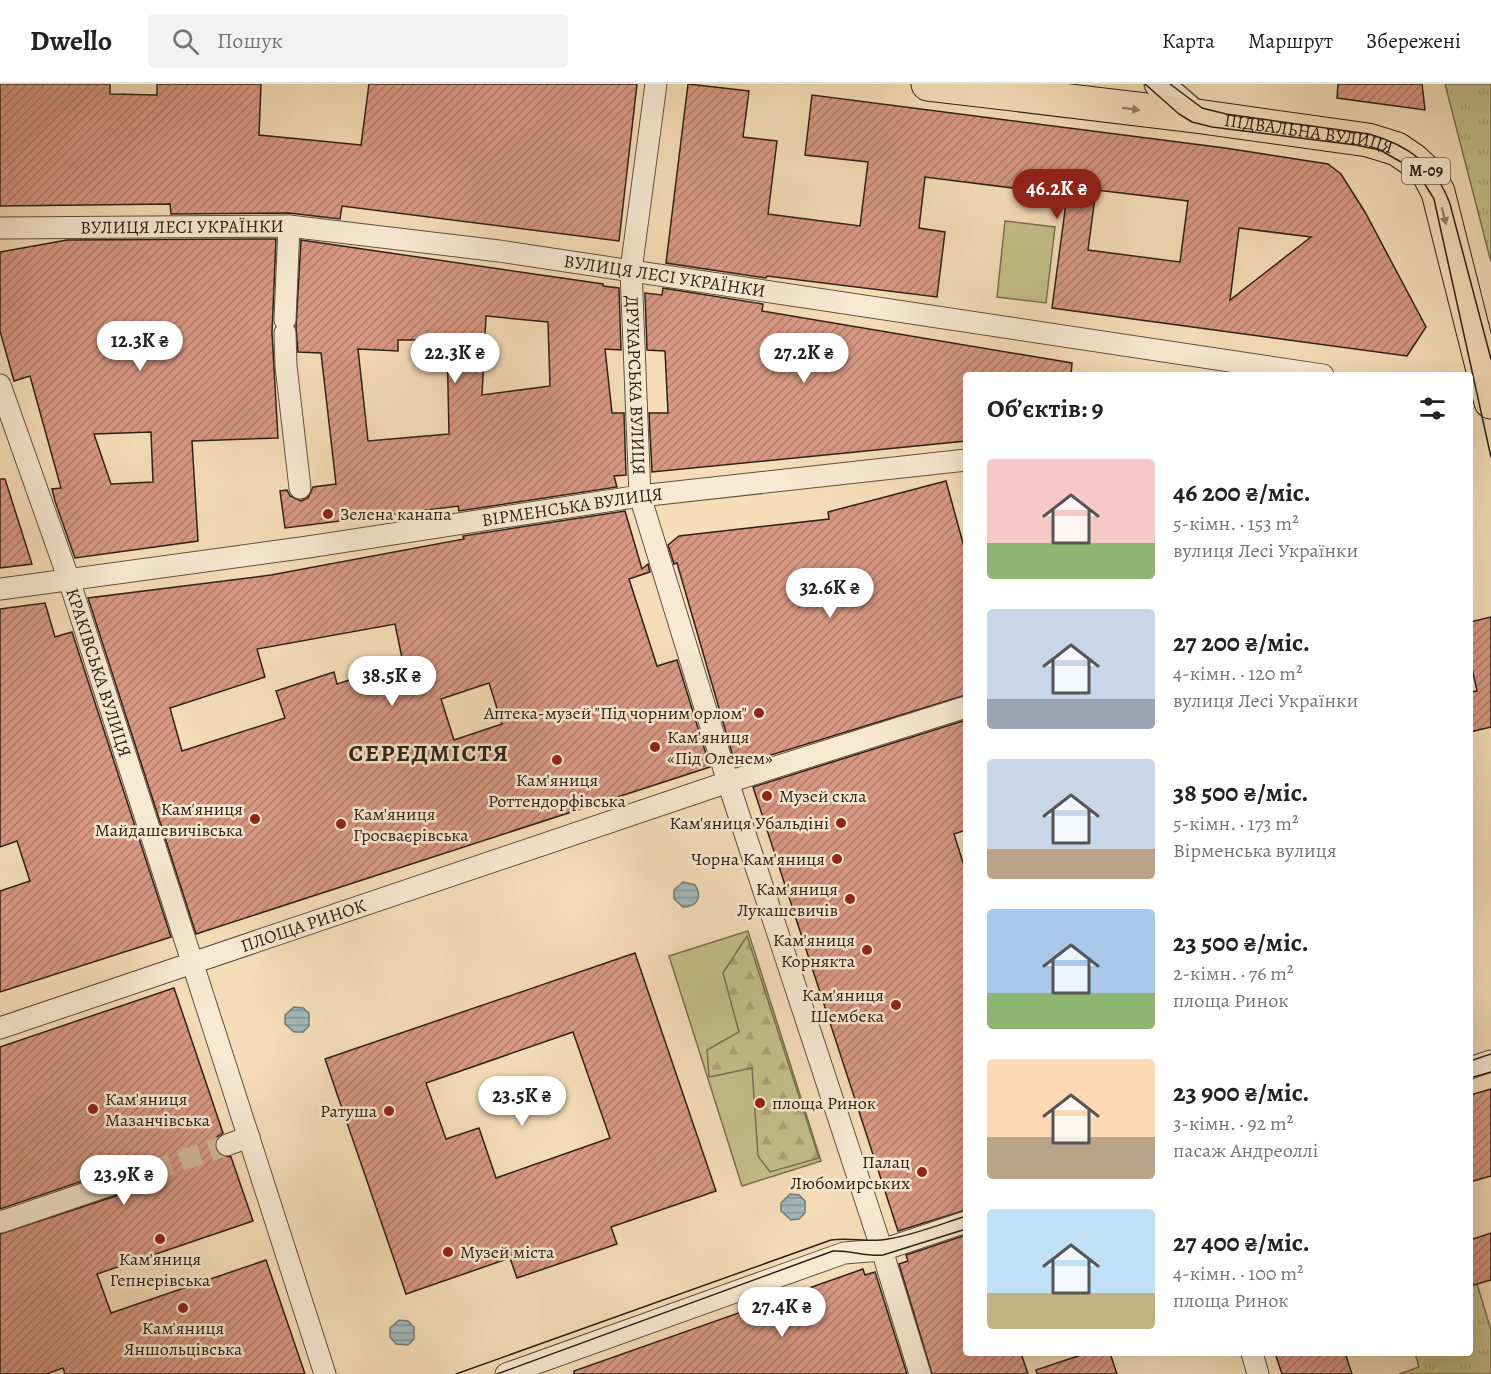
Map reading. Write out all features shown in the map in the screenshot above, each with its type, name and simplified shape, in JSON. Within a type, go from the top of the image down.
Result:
[{"type":"main road","name":"М-09","points":[[928,84],[1196,116]]},
{"type":"main road","name":"ПІДВАЛЬНА ВУЛИЦЯ","points":[[1196,116],[1368,140],[1397,149],[1429,175],[1438,192],[1491,402]]},
{"type":"street","name":"ДРУКАРСЬКА ВУЛИЦЯ","points":[[656,84],[631,270],[640,496],[728,782]]},
{"type":"street","points":[[1159,84],[1196,116]]},
{"type":"street","name":"ВУЛИЦЯ ЛЕСІ УКРАЇНКИ","points":[[0,228],[289,226],[631,270],[1303,372]]},
{"type":"street","points":[[289,226],[285,326],[286,366],[300,489]]},
{"type":"street","name":"КРАКІВСЬКА ВУЛИЦЯ","points":[[0,385],[69,580],[192,962]]},
{"type":"street","name":"ВІРМЕНСЬКА ВУЛИЦЯ","points":[[0,589],[308,547],[640,496],[963,462]]},
{"type":"street","name":"ПЛОЩА РИНОК","points":[[0,1028],[728,782],[963,707]]},
{"type":"street","points":[[728,782],[882,1250],[920,1374]]},
{"type":"street","points":[[192,962],[325,1374]]},
{"type":"street","points":[[1473,1067],[1491,1061]]},
{"type":"street","points":[[227,1145],[249,1137]]},
{"type":"street","points":[[1,1222],[151,1171]]},
{"type":"street","points":[[506,1374],[844,1253],[882,1250],[963,1223]]},
{"type":"street","points":[[1253,1356],[1258,1374]]},
{"type":"green space","points":[[1445,84],[1491,84],[1491,262]]},
{"type":"green space","points":[[1005,221],[1055,227],[1046,303],[997,297]]},
{"type":"green space","points":[[748,931],[821,1161],[742,1186],[669,956]]},
{"type":"green space","points":[[747,936],[819,1158],[770,1172],[758,1156],[752,1068],[709,1077],[707,1050],[739,1032],[723,973]]},
{"type":"green space","points":[[1477,1284],[1491,1330],[1491,1374],[1399,1374],[1419,1367],[1416,1356],[1473,1356],[1473,1285]]},
{"type":"water","points":[[683,882],[695,885],[698,894],[695,903],[688,907],[683,907],[674,899],[674,890]]},
{"type":"water","points":[[294,1007],[303,1008],[309,1013],[309,1026],[303,1032],[294,1032],[285,1024],[285,1015]]},
{"type":"water","points":[[790,1194],[799,1195],[805,1201],[805,1213],[799,1219],[791,1220],[781,1211],[781,1203]]},
{"type":"water","points":[[399,1320],[408,1321],[414,1327],[414,1339],[408,1345],[396,1344],[390,1337],[390,1328]]},
{"type":"building","points":[[0,84],[110,84],[110,94],[157,95],[157,84],[261,84],[259,135],[361,145],[369,84],[637,84],[619,241],[342,206],[340,219],[289,213],[171,214],[170,204],[0,206]]},
{"type":"building","points":[[688,84],[749,91],[743,137],[777,141],[768,214],[860,226],[868,162],[805,155],[812,95],[1225,148],[1328,164],[1341,174],[1365,212],[1426,327],[1407,356],[1052,308],[1066,203],[1020,198],[1021,189],[925,177],[919,228],[945,232],[937,297],[767,276],[766,278],[666,263]],"holes":[[[1096,190],[1188,201],[1180,262],[1088,250]],[[1239,228],[1311,237],[1230,300]]]},
{"type":"building","points":[[1338,84],[1422,84],[1425,110],[1337,98]]},
{"type":"building","points":[[276,239],[272,333],[278,438],[192,441],[198,541],[75,558],[52,489],[61,488],[30,376],[14,381],[0,331],[0,252],[67,240]],"holes":[[[151,432],[153,482],[111,484],[94,434]]]},
{"type":"building","points":[[301,240],[619,288],[621,350],[605,349],[612,413],[624,413],[626,475],[614,476],[617,487],[459,511],[458,506],[285,528],[280,491],[287,490],[290,496],[301,501],[308,498],[313,487],[336,484],[321,353],[298,352],[296,327]],"holes":[[[486,316],[548,322],[550,386],[482,395]],[[398,340],[447,340],[449,434],[368,441],[358,349],[398,351]]]},
{"type":"building","points":[[663,288],[763,304],[762,311],[1072,363],[1071,372],[963,372],[963,441],[652,472],[649,413],[668,413],[665,351],[647,350],[645,293],[662,295]]},
{"type":"building","points":[[0,479],[5,479],[32,564],[0,568]]},
{"type":"building","points":[[946,481],[963,543],[963,696],[745,763],[743,757],[734,760],[677,563],[674,564],[668,545],[679,536],[829,519],[828,512]]},
{"type":"building","points":[[625,511],[642,569],[648,564],[650,572],[629,579],[657,666],[677,660],[710,767],[196,934],[88,598],[271,575],[464,539],[463,536]],"holes":[[[395,624],[403,663],[337,684],[334,672],[276,691],[285,718],[182,751],[170,708],[265,677],[257,649]],[[489,683],[502,724],[454,740],[441,699]]]},
{"type":"building","points":[[45,603],[55,637],[72,632],[171,937],[0,992],[0,891],[30,881],[17,841],[0,847],[0,609]]},
{"type":"building","points":[[1491,617],[1491,727],[1473,731],[1473,692],[1477,691],[1473,673],[1473,621]]},
{"type":"building","points":[[963,721],[963,831],[954,834],[963,862],[963,1211],[898,1231],[753,787]]},
{"type":"building","name":"Ратуша","points":[[635,953],[716,1191],[611,1227],[617,1244],[517,1278],[510,1258],[406,1294],[325,1059]],"holes":[[[573,1032],[610,1138],[496,1178],[479,1128],[446,1139],[426,1083]]]},
{"type":"building","points":[[174,988],[223,1133],[217,1137],[215,1149],[219,1155],[231,1157],[253,1221],[97,1274],[111,1313],[266,1260],[305,1374],[65,1374],[63,1368],[46,1374],[0,1374],[0,1234],[155,1183],[164,1173],[159,1161],[147,1159],[0,1209],[0,1047]]},
{"type":"building","points":[[1491,1089],[1491,1176],[1473,1181],[1473,1094]]},
{"type":"building","points":[[1491,1233],[1491,1280],[1473,1285],[1473,1239]]},
{"type":"building","points":[[963,1236],[963,1356],[1022,1356],[1028,1374],[932,1374],[899,1264],[908,1261],[906,1255]]},
{"type":"building","points":[[863,1269],[865,1275],[875,1272],[907,1374],[574,1374],[574,1371]]},
{"type":"building","points":[[1078,1356],[1111,1356],[1117,1374],[1037,1374],[1036,1370]]},
{"type":"building","points":[[1276,1356],[1346,1356],[1352,1374],[1282,1374]]},
{"type":"tunnel","points":[[151,1171],[227,1145]]},
{"type":"tram line","points":[[1145,84],[1179,114],[1192,122],[1212,127],[1356,145],[1380,150],[1401,162],[1424,183],[1434,199],[1472,372]]},
{"type":"tram line","points":[[1170,84],[1202,108],[1226,114],[1369,134],[1396,144],[1419,158],[1437,178],[1450,204],[1491,359]]},
{"type":"tram line","points":[[1473,376],[1491,457]]},
{"type":"tram line","points":[[1473,1060],[1491,1054]]},
{"type":"tram line","points":[[1473,1077],[1491,1072]]},
{"type":"tram line","points":[[456,1374],[831,1240],[888,1239],[963,1217]]},
{"type":"tram line","points":[[497,1374],[833,1251],[883,1255],[963,1230]]},
{"type":"place","name":"Зелена канапа","points":[[328,514]]},
{"type":"place","name":"Аптека-музей \"Під чорним орлом\"","points":[[759,713]]},
{"type":"place","name":"Кам'яниця «Під Оленем»","points":[[655,747]]},
{"type":"place","name":"Кам'яниця Роттендорфівська","points":[[557,760]]},
{"type":"place","name":"Музей скла","points":[[767,796]]},
{"type":"place","name":"Кам'яниця Майдашевичівська","points":[[255,819]]},
{"type":"place","name":"Кам'яниця Убальдіні","points":[[841,823]]},
{"type":"place","name":"Кам'яниця Гросваєрівська","points":[[341,824]]},
{"type":"place","name":"Чорна Кам'яниця","points":[[837,859]]},
{"type":"place","name":"Кам'яниця Лукашевичів","points":[[850,899]]},
{"type":"place","name":"Кам'яниця Корнякта","points":[[867,950]]},
{"type":"place","name":"Кам'яниця Шембека","points":[[896,1005]]},
{"type":"place","name":"площа Ринок","points":[[760,1103]]},
{"type":"place","name":"Кам'яниця Мазанчівська","points":[[93,1109]]},
{"type":"place","name":"Ратуша","points":[[389,1111]]},
{"type":"place","name":"Палац Любомирських","points":[[922,1172]]},
{"type":"place","name":"Кам'яниця Гепнерівська","points":[[160,1239]]},
{"type":"place","name":"Музей міста","points":[[448,1252]]},
{"type":"place","name":"Кам'яниця Яншольцівська","points":[[183,1308]]},
{"type":"district","name":"СЕРЕДМІСТЯ","points":[[429,753]]}]
